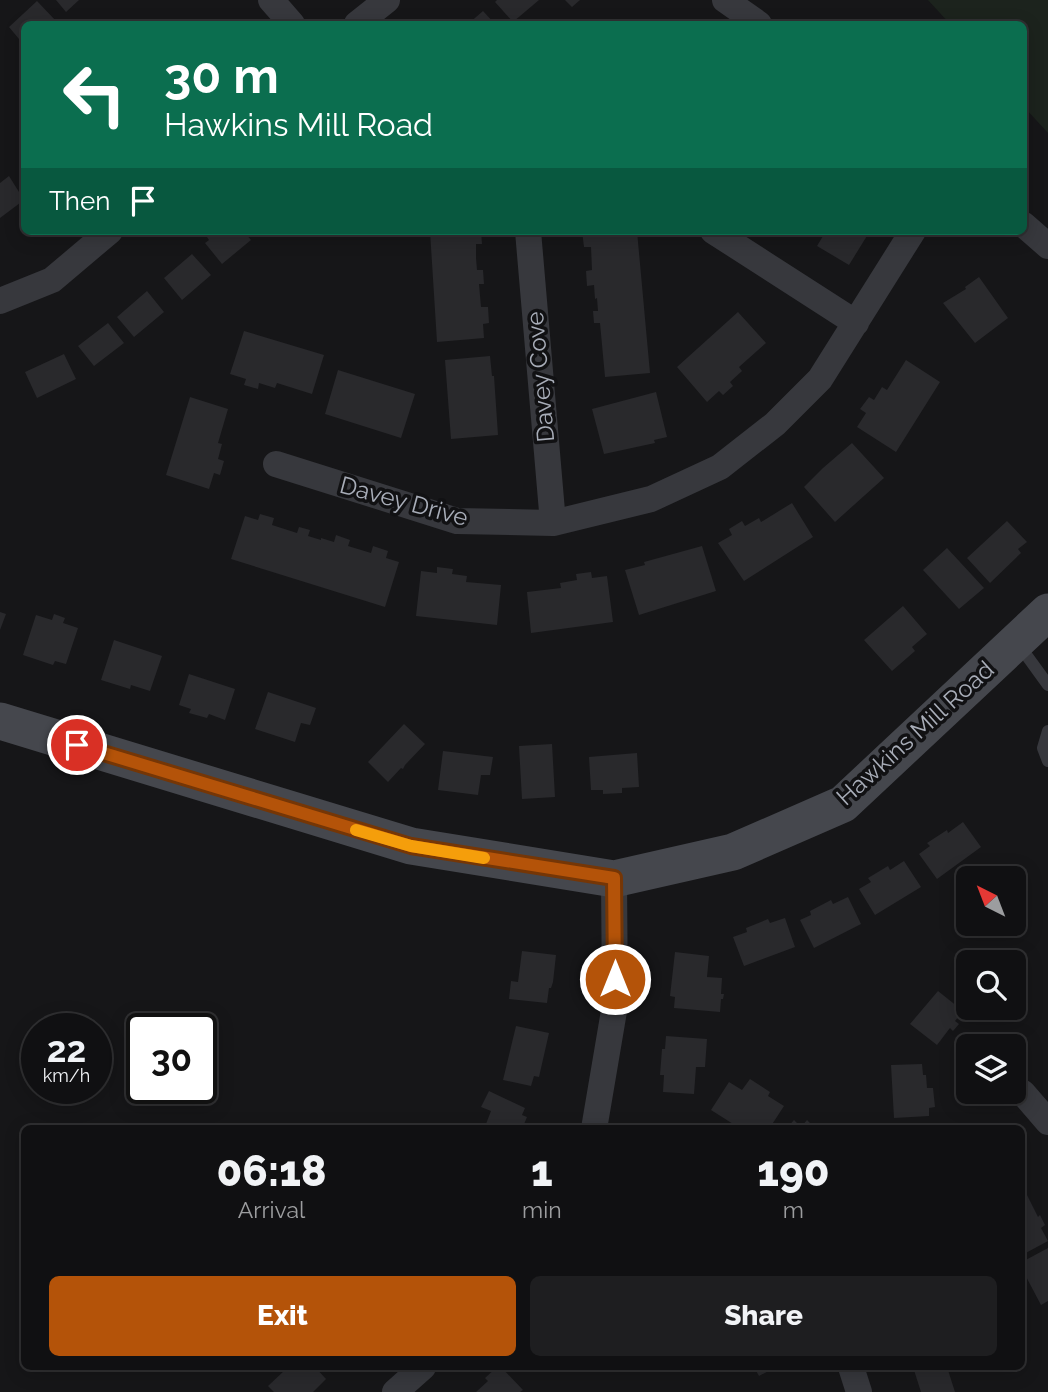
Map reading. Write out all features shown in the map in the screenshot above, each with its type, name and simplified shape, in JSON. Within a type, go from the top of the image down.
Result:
[{"type":"street","points":[[271,0],[289,21]]},
{"type":"street","points":[[361,21],[387,0]]},
{"type":"street","points":[[725,0],[755,21]]},
{"type":"street","points":[[1027,228],[1048,246]]},
{"type":"street","points":[[0,301],[52,280],[105,235]]},
{"type":"street","name":"Davey Cove","points":[[528,235],[553,523]]},
{"type":"street","points":[[719,235],[856,323]]},
{"type":"street","name":"Davey Drive","points":[[276,464],[457,521],[553,523],[651,499],[720,467],[775,424],[820,379],[911,235]]},
{"type":"street","name":"Hawkins Mill Road","points":[[0,721],[411,846],[614,878],[733,852],[843,804],[1048,612]]},
{"type":"street","points":[[595,1125],[615,1005],[614,878]]},
{"type":"street","points":[[1026,1096],[1048,1122]]},
{"type":"street","points":[[395,1392],[420,1370]]},
{"type":"street","points":[[852,1370],[859,1392]]},
{"type":"lane","points":[[1016,641],[1048,685]]},
{"type":"lane","points":[[1048,731],[1043,748],[1048,761]]},
{"type":"shaded area","points":[[928,0],[1048,0],[1048,133],[1027,110],[1027,21],[947,21]]},
{"type":"building","points":[[56,0],[79,0],[66,12]]},
{"type":"building","points":[[497,0],[539,0],[514,21],[495,2]]},
{"type":"building","points":[[565,0],[580,0],[572,7]]},
{"type":"building","points":[[37,1],[56,21],[21,21],[21,41],[9,27]]},
{"type":"building","points":[[483,11],[492,21],[471,21]]},
{"type":"building","points":[[9,176],[21,195],[21,202],[0,218],[0,183]]},
{"type":"building","points":[[247,235],[251,240],[222,264],[205,243],[209,240],[207,237]]},
{"type":"building","points":[[430,235],[481,235],[482,244],[476,244],[476,258],[477,270],[483,270],[484,284],[479,284],[481,307],[488,307],[489,323],[483,324],[484,338],[437,342]]},
{"type":"building","points":[[582,235],[637,235],[650,373],[605,377],[600,323],[594,323],[593,311],[598,311],[597,298],[595,299],[594,285],[587,286],[586,271],[592,270],[591,247],[584,247]]},
{"type":"building","points":[[824,235],[868,235],[849,265],[817,246]]},
{"type":"building","points":[[192,254],[211,275],[182,300],[164,278]]},
{"type":"building","points":[[979,277],[1008,318],[975,343],[943,303],[966,289],[965,287]]},
{"type":"building","points":[[147,291],[164,312],[134,337],[117,317]]},
{"type":"building","points":[[738,312],[766,343],[739,367],[742,371],[730,382],[733,386],[723,395],[719,391],[707,402],[677,367]]},
{"type":"building","points":[[108,323],[124,343],[94,366],[78,346]]},
{"type":"building","points":[[244,331],[324,355],[312,394],[277,383],[275,388],[259,383],[258,389],[244,385],[246,379],[230,374]]},
{"type":"building","points":[[64,354],[76,379],[37,398],[25,372]]},
{"type":"building","points":[[490,356],[498,435],[451,439],[445,360]]},
{"type":"building","points":[[906,360],[940,382],[896,452],[857,427],[866,413],[860,409],[869,397],[874,400],[882,387],[887,390]]},
{"type":"building","points":[[338,370],[415,394],[401,438],[325,414]]},
{"type":"building","points":[[656,392],[667,437],[654,440],[655,443],[604,454],[592,409]]},
{"type":"building","points":[[190,397],[228,409],[218,443],[222,444],[218,459],[224,461],[220,475],[214,473],[209,489],[166,475]]},
{"type":"building","points":[[852,443],[884,478],[835,522],[804,487]]},
{"type":"building","points":[[792,503],[813,537],[744,581],[718,543],[732,535],[729,529],[742,521],[745,526],[759,518],[761,522]]},
{"type":"building","points":[[260,514],[274,518],[272,525],[297,533],[299,527],[310,530],[308,536],[321,540],[334,542],[336,535],[350,540],[348,546],[371,553],[373,546],[388,551],[386,558],[399,562],[385,607],[231,559],[245,516],[258,520]]},
{"type":"building","points":[[1007,521],[1027,542],[1018,549],[1021,553],[990,583],[967,558]]},
{"type":"building","points":[[702,546],[716,591],[639,615],[625,570]]},
{"type":"building","points":[[947,548],[984,588],[959,609],[923,570]]},
{"type":"building","points":[[437,567],[453,569],[452,574],[467,576],[466,582],[501,585],[497,625],[416,616],[421,571],[437,573]]},
{"type":"building","points":[[591,572],[592,578],[607,576],[613,622],[531,633],[527,592],[561,588],[560,583],[577,580],[576,574]]},
{"type":"building","points":[[903,606],[927,634],[912,647],[915,651],[892,671],[864,640]]},
{"type":"building","points":[[0,612],[6,614],[0,630]]},
{"type":"building","points":[[54,614],[65,618],[63,623],[78,628],[66,664],[55,661],[53,665],[23,655],[36,615],[52,620]]},
{"type":"building","points":[[114,640],[162,656],[150,691],[131,685],[130,689],[101,680]]},
{"type":"building","points":[[189,674],[235,689],[225,720],[209,714],[207,718],[189,713],[191,709],[179,705]]},
{"type":"building","points":[[268,692],[316,708],[310,725],[301,723],[295,742],[255,729]]},
{"type":"building","points":[[404,724],[425,744],[388,782],[368,762]]},
{"type":"building","points":[[552,744],[555,797],[522,799],[519,746]]},
{"type":"building","points":[[443,751],[493,757],[490,775],[481,775],[478,795],[438,790]]},
{"type":"building","points":[[637,753],[639,787],[622,788],[622,793],[603,794],[603,790],[591,790],[589,757]]},
{"type":"building","points":[[963,822],[981,847],[937,879],[919,854],[930,846],[927,843]]},
{"type":"building","points":[[904,861],[921,887],[875,915],[859,889],[871,882],[868,878],[888,866],[890,870]]},
{"type":"building","points":[[848,897],[861,924],[814,948],[800,920],[811,915],[810,911],[831,900],[833,904]]},
{"type":"building","points":[[785,918],[795,947],[744,966],[733,937],[768,919],[770,923]]},
{"type":"building","points":[[522,951],[556,955],[547,1003],[509,999],[511,981],[518,982]]},
{"type":"building","points":[[675,952],[709,956],[707,977],[722,978],[721,994],[724,994],[720,1012],[674,1008],[675,997],[670,996]]},
{"type":"building","points":[[938,991],[956,1005],[955,1021],[959,1024],[953,1031],[950,1028],[937,1045],[910,1024]]},
{"type":"building","points":[[516,1026],[549,1033],[539,1077],[534,1076],[531,1086],[503,1080]]},
{"type":"building","points":[[666,1036],[707,1039],[705,1067],[696,1067],[694,1094],[663,1092],[664,1075],[660,1075]]},
{"type":"building","points":[[922,1064],[927,1088],[933,1088],[935,1107],[929,1108],[929,1116],[894,1118],[891,1065]]},
{"type":"building","points":[[750,1079],[770,1092],[768,1096],[784,1106],[772,1125],[735,1125],[711,1110],[729,1082],[742,1090]]},
{"type":"building","points":[[489,1091],[525,1108],[522,1115],[527,1117],[524,1125],[486,1125],[491,1111],[481,1107]]},
{"type":"building","points":[[1025,1194],[1045,1225],[1041,1228],[1048,1241],[1025,1253]]},
{"type":"building","points":[[1048,1248],[1048,1301],[1041,1305],[1025,1275],[1025,1260]]},
{"type":"building","points":[[285,1370],[318,1370],[326,1379],[313,1392],[274,1392],[268,1386]]},
{"type":"building","points":[[494,1370],[504,1370],[523,1390],[476,1392],[488,1381],[485,1378]]},
{"type":"building","points":[[756,1370],[770,1370],[759,1376]]},
{"type":"building","points":[[914,1370],[948,1370],[955,1392],[921,1392]]},
{"type":"slow traffic","points":[[356,830],[411,846],[484,858]]},
{"type":"route","points":[[77,745],[411,846],[614,878],[615,979]]}]
